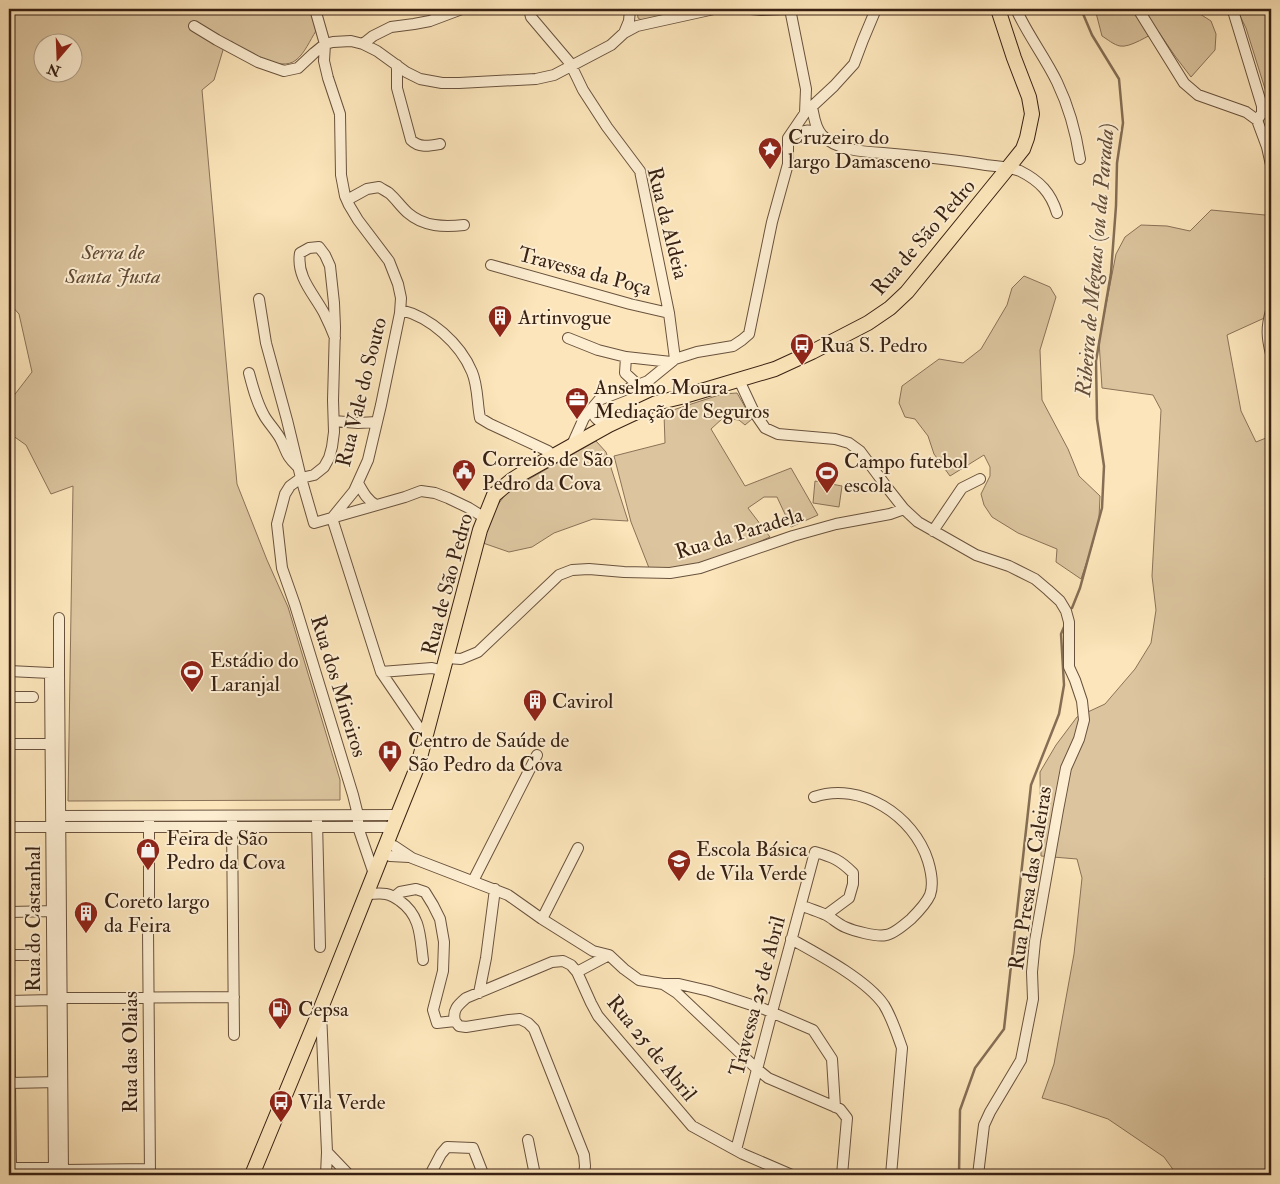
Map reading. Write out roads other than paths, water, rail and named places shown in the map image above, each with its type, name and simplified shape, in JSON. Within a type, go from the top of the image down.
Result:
[{"type":"main road","name":"Rua de São Pedro","points":[[252,1175],[418,765],[480,530],[494,495],[512,480],[656,403],[775,369],[812,352],[868,323],[890,308],[907,292],[1023,149],[1027,138],[1032,114],[1029,97],[998,9]]},
{"type":"street","name":"Rua Vale do Souto","points":[[316,9],[325,44],[324,61],[340,114],[341,175],[347,200],[358,220],[389,261],[401,298],[368,460],[354,491],[332,518]]},
{"type":"street","points":[[363,44],[373,36],[391,27],[430,21],[462,9]]},
{"type":"street","name":"Rua da Aldeia","points":[[529,9],[531,18],[572,66],[583,90],[607,127],[640,171],[669,313],[673,360]]},
{"type":"street","points":[[624,33],[629,21],[630,9]]},
{"type":"street","points":[[194,26],[258,62],[284,71],[298,68],[325,44],[351,41],[363,44],[377,51],[406,72],[420,79],[442,83],[490,82],[536,79],[554,75],[611,45],[624,33],[637,26],[714,9]]},
{"type":"street","points":[[751,9],[789,9],[809,110],[821,135]]},
{"type":"street","points":[[571,448],[584,418],[599,400],[648,381],[673,360],[697,352],[732,346],[749,334],[772,222],[788,164],[788,138],[809,110],[854,64],[876,9]]},
{"type":"street","points":[[1016,9],[1057,83],[1072,121],[1080,159]]},
{"type":"street","points":[[1138,9],[1184,83],[1198,95],[1246,112],[1257,120],[1267,146],[1271,165]]},
{"type":"street","points":[[1231,9],[1262,106],[1262,113],[1257,120]]},
{"type":"street","points":[[397,65],[397,88],[411,140],[420,146],[440,144]]},
{"type":"street","points":[[788,138],[803,130],[813,131],[833,143],[860,151],[946,158],[1020,171],[1039,183],[1048,192],[1057,213]]},
{"type":"street","points":[[347,200],[367,189],[379,187],[389,193],[407,213],[418,221],[447,227],[464,226]]},
{"type":"street","points":[[301,478],[314,474],[324,468],[332,447],[334,421],[335,338],[330,266],[319,248],[309,248],[300,253],[298,261],[301,275],[324,312],[335,338]]},
{"type":"street","name":"Travessa da Poça","points":[[491,265],[669,313]]},
{"type":"street","points":[[260,299],[266,343],[314,523],[421,491],[448,498],[485,518]]},
{"type":"street","points":[[400,310],[414,313],[433,325],[460,352],[472,372],[480,418],[548,451],[554,457]]},
{"type":"street","points":[[1271,311],[1268,324],[1268,339],[1271,354]]},
{"type":"street","points":[[568,338],[598,350],[626,357],[673,360]]},
{"type":"street","points":[[626,357],[625,373],[638,385]]},
{"type":"street","points":[[248,373],[264,416],[280,438],[289,458],[298,466]]},
{"type":"street","points":[[739,380],[754,412],[765,428],[778,434],[835,439],[849,443],[860,451],[904,509],[918,522],[933,531],[962,488],[980,478]]},
{"type":"street","points":[[592,408],[594,417],[601,423],[610,426]]},
{"type":"street","points":[[334,421],[377,422]]},
{"type":"street","name":"Rua dos Mineiros","points":[[301,478],[290,486],[285,494],[277,524],[282,568],[295,605],[358,815],[358,827],[374,874]]},
{"type":"street","points":[[358,483],[364,494],[376,505]]},
{"type":"street","name":"Rua da Paradela","points":[[382,672],[432,668],[478,652],[559,575],[572,570],[589,569],[670,573],[700,568],[793,536],[836,524],[890,514],[904,509]]},
{"type":"street","points":[[332,518],[382,672],[426,738]]},
{"type":"street","name":"Rua Presa das Caleiras","points":[[933,531],[976,555],[1009,566],[1035,579],[1060,601],[1066,611],[1069,622],[1069,667],[1082,701],[1084,720],[1079,738],[1066,768],[1058,810],[1035,941],[1032,972],[1034,998],[1021,1060],[984,1125],[978,1175]]},
{"type":"street","name":"Rua do Castanhal","points":[[57,911],[61,858],[59,827],[56,816],[54,673],[59,618]]},
{"type":"street","points":[[9,671],[54,673]]},
{"type":"street","points":[[9,697],[33,697]]},
{"type":"street","points":[[9,744],[55,744]]},
{"type":"street","points":[[473,881],[537,755]]},
{"type":"street","points":[[801,905],[826,915],[845,927],[864,933],[887,936],[919,911],[930,894],[932,874],[926,854],[911,829],[892,811],[873,800],[855,795],[838,792],[814,796]]},
{"type":"street","points":[[148,815],[149,902]]},
{"type":"street","points":[[232,815],[234,1035]]},
{"type":"street","points":[[317,815],[320,947]]},
{"type":"street","points":[[56,816],[358,815],[395,821]]},
{"type":"street","points":[[9,827],[358,827],[395,821]]},
{"type":"street","name":"Rua do Castanhal","points":[[58,1172],[57,911],[59,827]]},
{"type":"street","points":[[384,848],[390,856],[412,858],[508,895],[593,951],[609,956],[639,980],[663,984],[679,984],[709,991],[772,1012],[813,1030],[832,1059],[836,1107]]},
{"type":"street","points":[[542,919],[578,848]]},
{"type":"street","name":"Travessa 25 de Abril","points":[[736,1150],[815,852],[842,862],[853,873],[853,884],[849,898],[826,915]]},
{"type":"street","points":[[394,897],[400,892],[416,889],[425,892],[433,904],[440,919],[444,942],[443,971],[433,1010],[437,1023],[454,1021]]},
{"type":"street","points":[[479,993],[486,958],[494,889]]},
{"type":"street","points":[[366,894],[387,894],[404,904],[414,916],[419,927],[423,960]]},
{"type":"street","points":[[9,912],[57,911]]},
{"type":"street","name":"Rua das Olaias","points":[[148,929],[150,1172]]},
{"type":"street","points":[[791,939],[844,971],[867,988],[883,1005],[896,1030],[902,1048],[891,1175]]},
{"type":"street","points":[[9,955],[34,955]]},
{"type":"street","points":[[584,1175],[584,1155],[534,1029],[520,1019],[466,1027],[459,1026],[454,1021],[453,1016],[458,1004],[466,998],[552,962],[563,962],[571,965],[577,972],[609,956]]},
{"type":"street","name":"Rua 25 de Abril","points":[[577,972],[598,1016],[692,1126],[736,1150],[792,1175]]},
{"type":"street","points":[[663,984],[677,993],[768,1078],[840,1109],[847,1118],[842,1175]]},
{"type":"street","points":[[150,1172],[58,1172],[10,1168],[9,1001],[149,997],[234,997]]},
{"type":"street","points":[[321,1008],[327,1152],[326,1175]]},
{"type":"street","points":[[9,1083],[58,1082]]},
{"type":"street","points":[[528,1140],[535,1175]]},
{"type":"street","points":[[432,1171],[447,1147],[473,1148],[482,1175]]},
{"type":"street","points":[[327,1152],[349,1175]]},
{"type":"waterway","name":"Ribeira de Méguas (ou da Parada)","points":[[1072,608],[1080,588],[1102,508],[1104,466],[1097,419],[1096,361],[1111,273],[1117,163],[1123,123],[1119,79],[1092,35],[1081,9]]},
{"type":"waterway","name":"Ribeira de Méguas (ou da Parada)","points":[[959,1175],[960,1110],[975,1068],[1004,1029],[1031,785],[1059,714],[1064,685],[1061,634],[1064,627]]},
{"type":"place","name":"Cruzeiro do largo Damasceno","points":[[770,170]]},
{"type":"place","name":"Artinvogue","points":[[500,338]]},
{"type":"place","name":"Rua S. Pedro","points":[[802,366]]},
{"type":"place","name":"Anselmo Moura Mediação de Seguros","points":[[577,420]]},
{"type":"place","name":"Correios de São Pedro da Cova","points":[[464,492]]},
{"type":"place","name":"Campo futebol escola","points":[[827,494]]},
{"type":"place","name":"Estádio do Laranjal","points":[[192,693]]},
{"type":"place","name":"Cavirol","points":[[535,722]]},
{"type":"place","name":"Centro de Saúde de São Pedro da Cova","points":[[390,773]]},
{"type":"place","name":"Feira de São Pedro da Cova","points":[[148,871]]},
{"type":"place","name":"Escola Básica de Vila Verde","points":[[679,882]]},
{"type":"place","name":"Coreto largo da Feira","points":[[86,934]]},
{"type":"place","name":"Cepsa","points":[[280,1030]]},
{"type":"place","name":"Vila Verde","points":[[281,1123]]},
{"type":"park label","name":"Serra de Santa Justa","points":[[113,264]]}]
